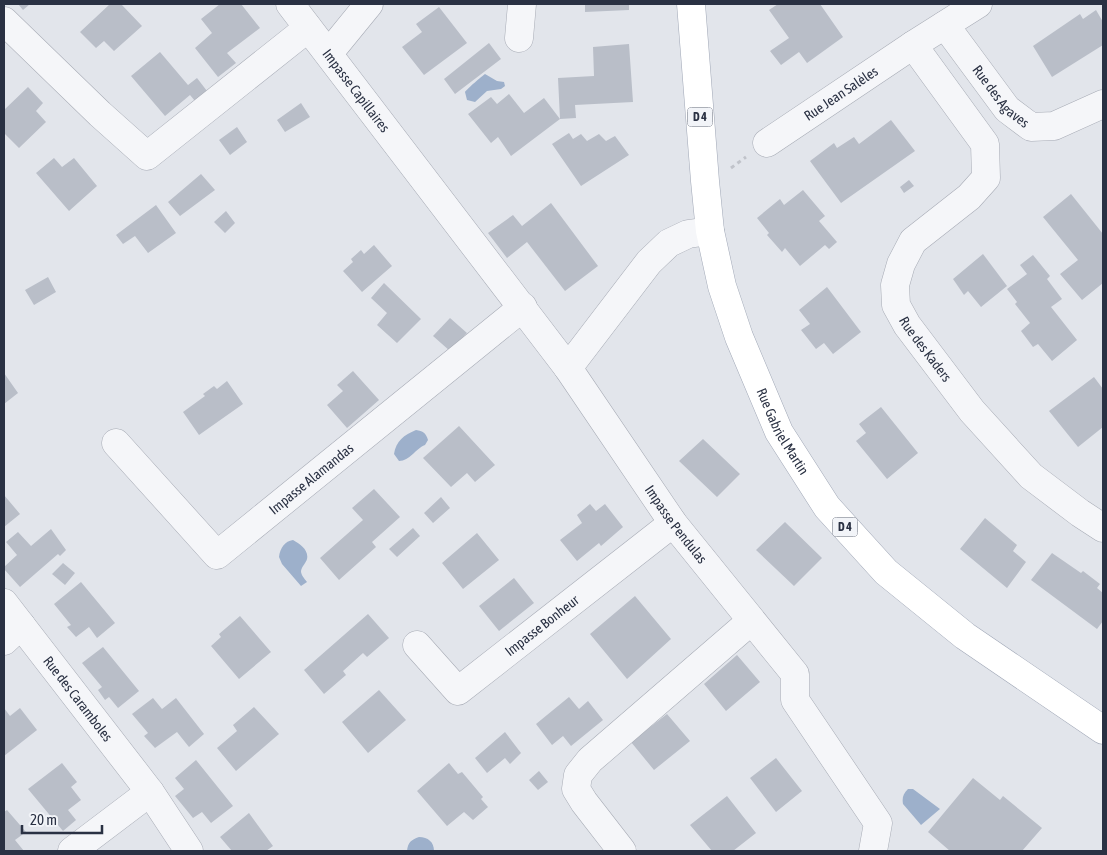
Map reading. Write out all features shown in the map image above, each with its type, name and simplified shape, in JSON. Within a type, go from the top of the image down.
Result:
[{"type":"main road","name":"Rue Gabriel Martin","points":[[691,4],[704,181],[710,231],[722,286],[739,337],[779,432],[827,507],[886,572],[965,636],[1103,730]]},
{"type":"street","name":"Impasse Capillaires","points":[[290,4],[568,368]]},
{"type":"street","points":[[329,54],[369,4]]},
{"type":"street","points":[[520,38],[522,4]]},
{"type":"street","name":"Rue Jean Salèles","points":[[767,143],[913,45],[978,4]]},
{"type":"street","points":[[4,21],[100,114],[147,156],[308,28]]},
{"type":"street","name":"Rue des Agaves","points":[[945,25],[1007,109],[1031,127],[1054,126],[1103,104]]},
{"type":"street","name":"Rue des Kaders","points":[[913,45],[986,144],[986,178],[969,196],[913,242],[900,264],[895,285],[896,305],[907,325],[972,411],[1031,476],[1103,528]]},
{"type":"street","points":[[568,368],[649,262],[669,243],[688,234],[710,231]]},
{"type":"street","name":"Impasse Alamandas","points":[[116,443],[216,555],[523,307]]},
{"type":"street","name":"Impasse Pendulas","points":[[568,368],[673,524],[795,674],[795,700],[878,823],[873,851]]},
{"type":"street","name":"Impasse Bonheur","points":[[417,645],[458,691],[673,524]]},
{"type":"street","name":"Rue des Caramboles","points":[[4,603],[12,633],[150,792],[189,851]]},
{"type":"street","points":[[622,851],[580,796],[576,789],[578,775],[590,760],[751,621]]},
{"type":"street","points":[[72,851],[150,792]]},
{"type":"path","points":[[704,181],[724,178],[734,165],[767,143]]},
{"type":"water","points":[[485,74],[497,81],[504,82],[505,86],[501,89],[487,91],[475,102],[467,100],[465,92]]},
{"type":"water","points":[[416,430],[424,433],[428,440],[425,445],[409,457],[399,461],[394,454],[397,445],[404,436]]},
{"type":"water","points":[[293,540],[307,553],[301,571],[307,582],[301,586],[282,564],[279,557],[283,546]]},
{"type":"water","points":[[908,789],[913,789],[940,809],[921,825],[903,804],[903,796]]},
{"type":"water","points":[[419,837],[430,841],[434,851],[407,851],[410,842]]},
{"type":"building","points":[[18,4],[30,4],[23,10]]},
{"type":"building","points":[[110,4],[121,4],[142,26],[114,51],[104,41],[96,48],[80,32]]},
{"type":"building","points":[[220,4],[241,4],[260,28],[227,53],[236,63],[218,77],[195,48],[212,33],[201,19]]},
{"type":"building","points":[[585,4],[629,4],[629,10],[585,12]]},
{"type":"building","points":[[778,4],[820,4],[843,37],[807,63],[799,52],[781,65],[770,51],[789,38],[769,10]]},
{"type":"building","points":[[439,7],[467,43],[424,75],[402,47],[422,32],[416,24]]},
{"type":"building","points":[[1096,10],[1103,22],[1103,45],[1052,77],[1033,46],[1080,14],[1083,19]]},
{"type":"building","points":[[489,43],[501,59],[455,94],[444,79]]},
{"type":"building","points":[[629,44],[633,102],[575,105],[576,118],[560,119],[558,78],[594,76],[593,47]]},
{"type":"building","points":[[160,52],[188,85],[197,78],[207,91],[195,101],[190,95],[165,116],[131,76]]},
{"type":"building","points":[[28,87],[43,103],[36,111],[46,122],[19,148],[4,133],[4,110]]},
{"type":"building","points":[[509,94],[524,113],[544,98],[560,119],[511,156],[498,137],[491,143],[468,114],[491,97],[497,104]]},
{"type":"building","points":[[301,103],[310,117],[285,132],[277,120]]},
{"type":"building","points":[[891,120],[915,151],[841,203],[810,161],[834,143],[837,148],[854,137],[859,144]]},
{"type":"building","points":[[237,127],[247,142],[230,155],[219,140]]},
{"type":"building","points":[[569,133],[573,139],[581,134],[587,141],[599,134],[606,141],[615,136],[629,155],[581,186],[552,144]]},
{"type":"building","points":[[54,158],[62,167],[74,158],[97,186],[69,211],[36,173]]},
{"type":"building","points":[[201,174],[215,190],[180,216],[168,202]]},
{"type":"building","points":[[909,180],[914,186],[904,193],[900,187]]},
{"type":"building","points":[[803,190],[825,216],[819,221],[837,242],[829,249],[825,245],[800,266],[785,248],[782,252],[767,235],[769,233],[757,218],[780,199],[784,205]]},
{"type":"building","points":[[1071,194],[1103,234],[1103,283],[1082,300],[1060,274],[1078,260],[1043,217]]},
{"type":"building","points":[[551,203],[598,266],[565,291],[527,242],[507,258],[488,233],[513,215],[522,226]]},
{"type":"building","points":[[156,205],[176,233],[148,253],[135,236],[123,244],[116,235]]},
{"type":"building","points":[[226,211],[235,223],[225,233],[214,222]]},
{"type":"building","points":[[374,245],[392,266],[362,292],[343,271],[353,262],[351,259],[361,250],[364,254]]},
{"type":"building","points":[[983,254],[1007,286],[981,307],[968,291],[964,295],[953,279]]},
{"type":"building","points":[[1033,255],[1050,276],[1047,279],[1062,299],[1051,307],[1077,340],[1052,361],[1038,344],[1033,347],[1021,331],[1030,323],[1015,304],[1017,302],[1007,289],[1027,274],[1020,265]]},
{"type":"building","points":[[48,277],[56,292],[34,305],[25,290]]},
{"type":"building","points":[[384,283],[421,319],[397,343],[377,325],[387,313],[371,298]]},
{"type":"building","points":[[827,287],[861,332],[833,354],[824,343],[816,349],[801,330],[810,324],[799,310]]},
{"type":"building","points":[[450,318],[467,333],[450,351],[433,336]]},
{"type":"building","points":[[353,371],[379,400],[347,428],[327,405],[343,391],[337,385]]},
{"type":"building","points":[[4,373],[18,393],[4,404]]},
{"type":"building","points":[[1094,377],[1103,389],[1103,427],[1078,447],[1049,411]]},
{"type":"building","points":[[227,381],[243,404],[199,435],[183,412],[205,396],[203,394],[214,386],[217,389]]},
{"type":"building","points":[[881,407],[918,453],[887,479],[856,441],[866,433],[859,424]]},
{"type":"building","points":[[459,426],[495,465],[475,482],[467,473],[451,487],[423,458]]},
{"type":"building","points":[[703,439],[740,474],[717,497],[679,461]]},
{"type":"building","points":[[374,489],[400,517],[372,542],[376,547],[339,580],[320,558],[363,520],[352,508]]},
{"type":"building","points":[[4,495],[20,514],[4,527]]},
{"type":"building","points":[[441,497],[450,508],[433,523],[424,513]]},
{"type":"building","points":[[590,504],[596,511],[605,504],[623,527],[601,546],[599,543],[577,561],[560,540],[582,523],[577,515]]},
{"type":"building","points":[[985,518],[1017,545],[1013,551],[1026,562],[1007,588],[960,549]]},
{"type":"building","points":[[785,522],[822,558],[794,586],[756,550]]},
{"type":"building","points":[[413,528],[420,536],[397,557],[389,549]]},
{"type":"building","points":[[51,529],[66,550],[60,556],[58,554],[20,587],[4,569],[17,555],[6,542],[18,532],[31,546]]},
{"type":"building","points":[[477,533],[499,560],[463,589],[442,563]]},
{"type":"building","points":[[1052,553],[1081,573],[1083,571],[1100,584],[1097,588],[1103,593],[1103,621],[1097,629],[1031,580]]},
{"type":"building","points":[[63,563],[75,573],[65,585],[52,574]]},
{"type":"building","points":[[514,578],[534,603],[499,631],[479,606]]},
{"type":"building","points":[[81,582],[115,623],[97,638],[89,627],[76,637],[67,627],[71,625],[54,604]]},
{"type":"building","points":[[635,596],[671,639],[627,679],[590,634]]},
{"type":"building","points":[[368,614],[389,638],[367,657],[363,653],[343,671],[346,675],[324,694],[304,670]]},
{"type":"building","points":[[240,616],[271,652],[239,679],[211,646],[221,637],[219,634]]},
{"type":"building","points":[[103,647],[139,691],[118,708],[109,697],[105,700],[98,690],[102,687],[82,663]]},
{"type":"building","points":[[737,655],[760,682],[726,711],[704,684]]},
{"type":"building","points":[[379,690],[406,720],[368,753],[342,722]]},
{"type":"building","points":[[569,697],[579,709],[588,701],[603,720],[571,746],[563,736],[552,745],[536,724]]},
{"type":"building","points":[[153,698],[162,709],[176,698],[204,734],[189,747],[177,732],[155,748],[144,736],[148,733],[132,714]]},
{"type":"building","points":[[254,707],[279,734],[236,771],[217,748],[237,731],[233,725]]},
{"type":"building","points":[[4,708],[10,716],[20,708],[37,730],[4,756]]},
{"type":"building","points":[[667,714],[690,741],[654,770],[631,742]]},
{"type":"building","points":[[505,732],[521,753],[510,764],[505,758],[487,773],[475,758]]},
{"type":"building","points":[[776,758],[802,791],[776,812],[750,778]]},
{"type":"building","points":[[196,760],[233,806],[211,823],[202,812],[193,818],[175,796],[184,789],[175,778]]},
{"type":"building","points":[[62,763],[77,782],[71,787],[81,800],[68,810],[76,820],[63,831],[28,789]]},
{"type":"building","points":[[449,763],[458,774],[462,772],[483,797],[481,799],[488,807],[473,820],[464,812],[447,826],[417,791]]},
{"type":"building","points":[[539,771],[548,782],[538,790],[529,780]]},
{"type":"building","points":[[973,778],[1000,800],[1003,796],[1042,828],[1022,851],[950,851],[928,832]]},
{"type":"building","points":[[727,796],[756,833],[733,851],[712,851],[690,825]]},
{"type":"building","points":[[7,810],[26,832],[15,840],[24,851],[4,851],[4,812]]},
{"type":"building","points":[[249,813],[273,846],[266,851],[232,851],[220,837]]}]
